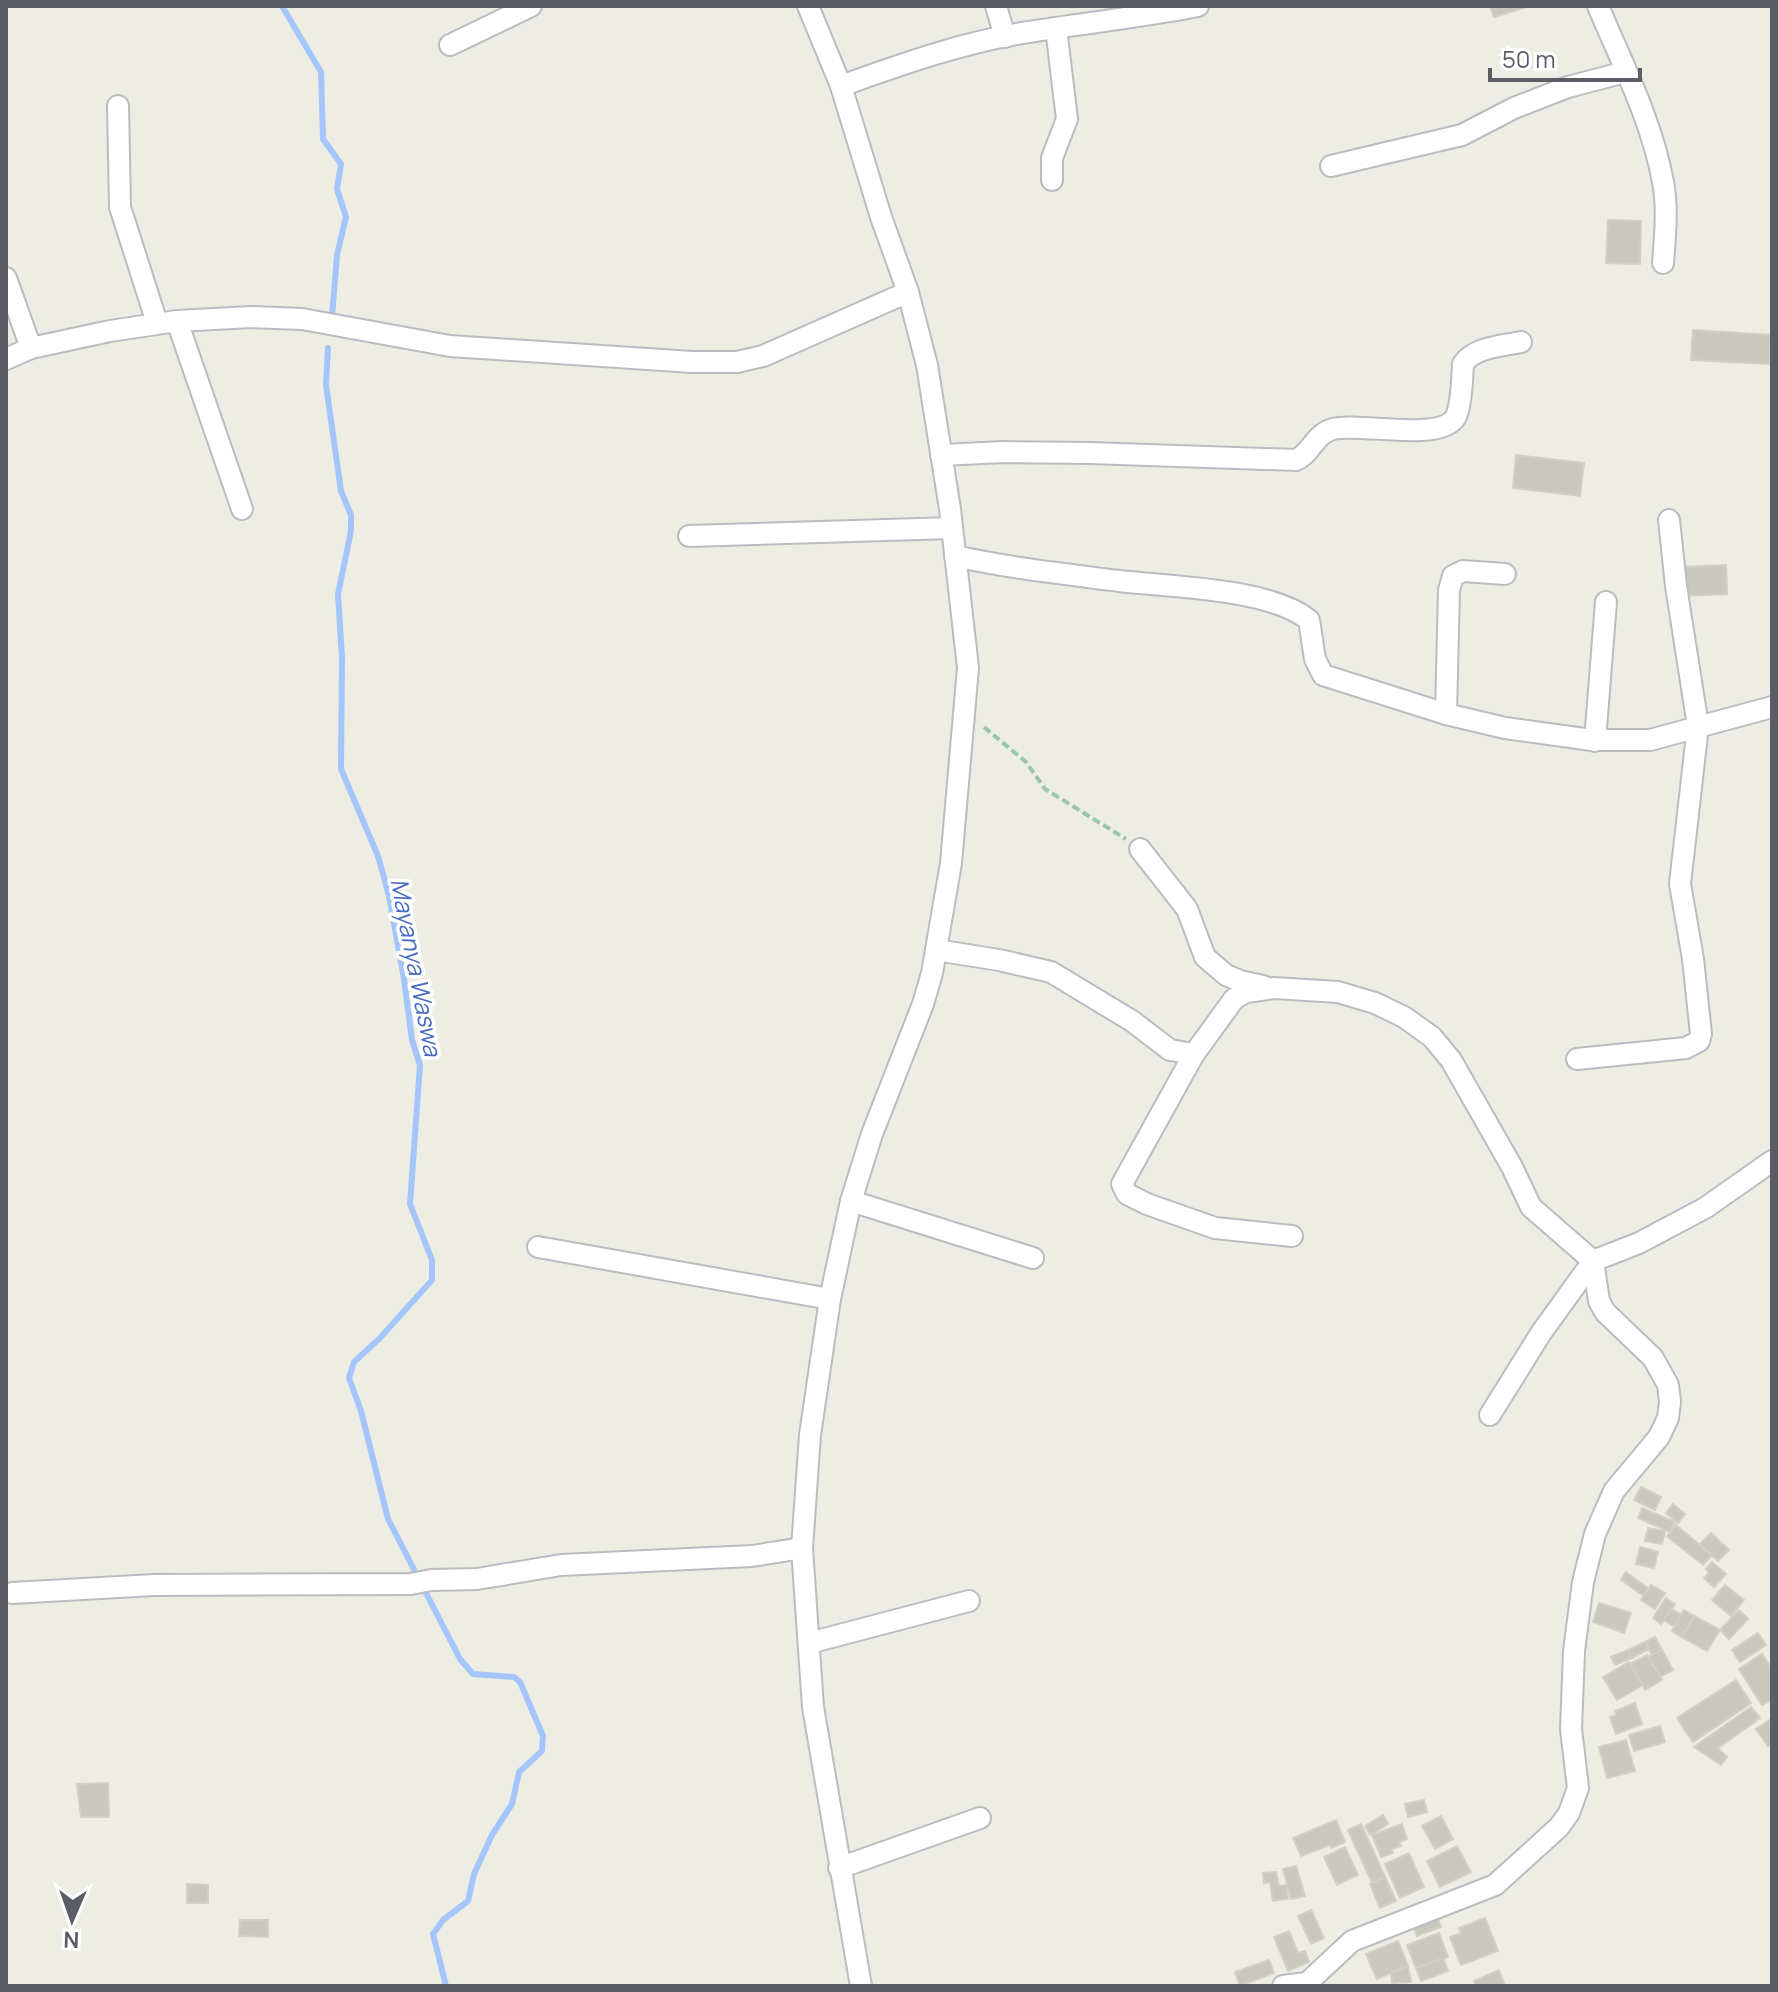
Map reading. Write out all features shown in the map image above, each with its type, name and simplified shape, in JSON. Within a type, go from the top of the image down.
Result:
[{"type":"street","points":[[450,45],[531,6]]},
{"type":"street","points":[[808,6],[841,86],[881,217],[908,292],[927,365],[952,528],[968,668],[951,863],[936,950],[923,1004],[872,1134],[851,1201],[830,1299],[810,1435],[802,1548],[813,1707],[861,1986]]},
{"type":"street","points":[[996,6],[1005,37]]},
{"type":"street","points":[[841,86],[892,68],[1005,37],[1137,12],[1198,6]]},
{"type":"street","points":[[1598,6],[1653,141],[1664,184],[1666,227],[1663,263]]},
{"type":"street","points":[[1052,180],[1052,158],[1067,119],[1056,28]]},
{"type":"street","points":[[1331,166],[1462,135],[1514,108],[1568,87],[1625,72]]},
{"type":"street","points":[[118,106],[120,207],[242,509]]},
{"type":"street","points":[[6,278],[31,348]]},
{"type":"street","points":[[6,359],[31,348],[167,322],[251,317],[302,319],[450,346],[692,362],[737,362],[763,356],[908,292]]},
{"type":"street","points":[[941,455],[1076,452],[1296,460],[1303,457],[1315,439],[1336,428],[1433,430],[1450,425],[1457,416],[1463,364],[1467,358],[1474,353],[1521,342]]},
{"type":"street","points":[[1577,1059],[1686,1048],[1699,1041],[1701,1017],[1680,884],[1698,726],[1669,520]]},
{"type":"street","points":[[689,536],[952,528]]},
{"type":"street","points":[[955,556],[993,564],[1194,589],[1285,606],[1309,620],[1315,659],[1323,675],[1446,714],[1505,728],[1595,741],[1650,740],[1772,707]]},
{"type":"street","points":[[1446,714],[1449,590],[1453,576],[1463,571],[1505,574]]},
{"type":"street","points":[[1595,741],[1606,602]]},
{"type":"street","points":[[1140,849],[1187,909],[1205,957],[1226,975],[1274,988],[1338,992],[1375,1003],[1404,1017],[1432,1037],[1451,1060],[1512,1167],[1531,1207],[1593,1261],[1599,1301],[1605,1312],[1653,1358],[1668,1385],[1668,1418],[1659,1437],[1614,1491],[1595,1534],[1586,1570],[1574,1651],[1571,1729],[1578,1788],[1569,1813],[1549,1838],[1495,1885],[1352,1941],[1307,1985],[1283,1986]]},
{"type":"street","points":[[936,950],[1051,972],[1132,1021],[1170,1050],[1194,1054]]},
{"type":"street","points":[[1274,988],[1246,992],[1234,999],[1194,1054],[1122,1184],[1127,1194],[1147,1204],[1215,1228],[1292,1236]]},
{"type":"street","points":[[1490,1415],[1541,1333],[1593,1261],[1639,1243],[1705,1208],[1772,1161]]},
{"type":"street","points":[[851,1201],[1033,1258]]},
{"type":"street","points":[[538,1247],[830,1299]]},
{"type":"street","points":[[12,1593],[154,1585],[477,1579],[561,1565],[752,1556],[802,1548]]},
{"type":"street","points":[[809,1643],[969,1601]]},
{"type":"street","points":[[839,1868],[980,1818]]},
{"type":"path","points":[[964,709],[1026,762],[1045,789],[1140,849]]},
{"type":"building","points":[[1490,6],[1530,6],[1494,17]]},
{"type":"building","points":[[1608,220],[1641,221],[1640,264],[1606,263]]},
{"type":"building","points":[[1693,330],[1771,335],[1770,364],[1691,360]]},
{"type":"building","points":[[1516,455],[1584,463],[1580,496],[1513,488]]},
{"type":"building","points":[[1726,565],[1727,594],[1684,596],[1682,567]]},
{"type":"building","points":[[1641,1487],[1661,1497],[1655,1510],[1634,1500]]},
{"type":"building","points":[[1673,1504],[1685,1514],[1678,1523],[1666,1513]]},
{"type":"building","points":[[1642,1508],[1675,1522],[1670,1532],[1638,1518]]},
{"type":"building","points":[[1676,1525],[1712,1555],[1703,1565],[1667,1536]]},
{"type":"building","points":[[1648,1528],[1665,1531],[1662,1544],[1645,1541]]},
{"type":"building","points":[[1711,1533],[1729,1550],[1718,1561],[1700,1544]]},
{"type":"building","points":[[1640,1547],[1658,1552],[1654,1568],[1636,1564]]},
{"type":"building","points":[[1712,1562],[1726,1574],[1714,1587],[1704,1578]]},
{"type":"building","points":[[1626,1572],[1649,1589],[1644,1596],[1621,1580]]},
{"type":"building","points":[[1651,1585],[1665,1593],[1655,1609],[1641,1600]]},
{"type":"building","points":[[1725,1585],[1744,1600],[1731,1616],[1712,1600]]},
{"type":"building","points":[[1666,1598],[1675,1604],[1661,1624],[1653,1618]]},
{"type":"building","points":[[1599,1603],[1631,1613],[1624,1633],[1593,1622]]},
{"type":"building","points":[[1671,1609],[1682,1615],[1675,1627],[1664,1620]]},
{"type":"building","points":[[1684,1610],[1694,1616],[1682,1637],[1672,1631]]},
{"type":"building","points":[[1739,1610],[1748,1619],[1729,1639],[1720,1630]]},
{"type":"building","points":[[1694,1616],[1720,1630],[1707,1651],[1682,1637]]},
{"type":"building","points":[[1758,1633],[1766,1645],[1740,1662],[1732,1650]]},
{"type":"building","points":[[1655,1637],[1662,1650],[1652,1655],[1645,1642]]},
{"type":"building","points":[[1645,1642],[1649,1649],[1632,1658],[1628,1650]]},
{"type":"building","points":[[1628,1650],[1632,1658],[1615,1665],[1611,1657]]},
{"type":"building","points":[[1662,1650],[1673,1670],[1660,1677],[1648,1657]]},
{"type":"building","points":[[1762,1654],[1772,1669],[1772,1700],[1762,1705],[1739,1669]]},
{"type":"building","points":[[1647,1655],[1662,1680],[1645,1690],[1630,1664]]},
{"type":"building","points":[[1629,1662],[1643,1685],[1617,1700],[1603,1677]]},
{"type":"building","points":[[1736,1680],[1751,1703],[1693,1742],[1677,1718]]},
{"type":"building","points":[[1635,1703],[1642,1724],[1616,1734],[1610,1717],[1616,1715],[1615,1711]]},
{"type":"building","points":[[1751,1707],[1760,1718],[1718,1748],[1727,1757],[1721,1765],[1694,1747]]},
{"type":"building","points":[[1771,1719],[1772,1744],[1768,1746],[1756,1729]]},
{"type":"building","points":[[1660,1726],[1665,1742],[1634,1751],[1629,1735]]},
{"type":"building","points":[[1626,1740],[1635,1771],[1607,1778],[1599,1747]]},
{"type":"building","points":[[108,1783],[109,1817],[81,1817],[77,1784]]},
{"type":"building","points":[[1424,1800],[1427,1812],[1408,1817],[1405,1804]]},
{"type":"building","points":[[1383,1815],[1388,1824],[1370,1835],[1365,1826]]},
{"type":"building","points":[[1441,1816],[1453,1839],[1435,1849],[1422,1826]]},
{"type":"building","points":[[1336,1820],[1345,1842],[1301,1856],[1293,1838]]},
{"type":"building","points":[[1361,1824],[1385,1877],[1372,1883],[1348,1830]]},
{"type":"building","points":[[1402,1824],[1407,1839],[1399,1842],[1401,1846],[1391,1849],[1393,1853],[1381,1857],[1372,1835]]},
{"type":"building","points":[[1457,1846],[1471,1872],[1440,1887],[1427,1861]]},
{"type":"building","points":[[1345,1847],[1358,1875],[1337,1885],[1324,1857]]},
{"type":"building","points":[[1409,1853],[1424,1887],[1400,1898],[1385,1864]]},
{"type":"building","points":[[1296,1866],[1305,1896],[1291,1899],[1283,1869]]},
{"type":"building","points":[[1276,1872],[1279,1886],[1287,1885],[1288,1899],[1273,1901],[1270,1882],[1264,1883],[1263,1873]]},
{"type":"building","points":[[1385,1877],[1396,1901],[1380,1908],[1370,1884]]},
{"type":"building","points":[[187,1884],[208,1885],[208,1903],[187,1903]]},
{"type":"building","points":[[1311,1910],[1324,1938],[1311,1944],[1298,1916]]},
{"type":"building","points":[[1437,1916],[1441,1927],[1417,1936],[1413,1925]]},
{"type":"building","points":[[1485,1918],[1498,1951],[1461,1965],[1450,1937],[1461,1933],[1459,1928]]},
{"type":"building","points":[[240,1920],[268,1920],[268,1937],[239,1936]]},
{"type":"building","points":[[1289,1931],[1298,1953],[1305,1951],[1309,1962],[1288,1971],[1274,1937]]},
{"type":"building","points":[[1439,1933],[1448,1957],[1416,1968],[1407,1945]]},
{"type":"building","points":[[1398,1941],[1408,1966],[1377,1979],[1366,1954]]},
{"type":"building","points":[[1443,1958],[1448,1971],[1421,1981],[1416,1968]]},
{"type":"building","points":[[1269,1960],[1274,1973],[1240,1986],[1235,1972]]},
{"type":"building","points":[[1408,1966],[1411,1982],[1392,1983],[1391,1973]]},
{"type":"building","points":[[1499,1970],[1505,1986],[1477,1986],[1474,1981]]},
{"type":"waterway","name":"Mayanya Waswa","points":[[282,6],[321,72],[323,139],[341,164],[337,189],[346,217],[337,255],[332,317]]},
{"type":"waterway","name":"Mayanya Waswa","points":[[328,348],[326,385],[341,491],[351,515],[351,531],[338,594],[342,658],[341,769],[378,856],[389,896],[412,1040],[420,1065],[410,1204],[432,1260],[432,1280],[354,1362],[349,1378],[361,1411],[388,1519],[460,1659],[473,1674],[514,1677],[520,1682],[543,1736],[542,1751],[519,1772],[512,1804],[492,1835],[474,1874],[468,1901],[443,1920],[433,1934],[446,1986]]}]
